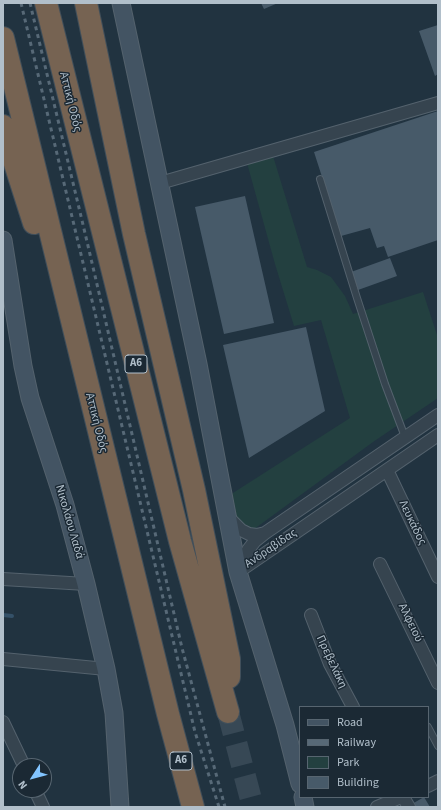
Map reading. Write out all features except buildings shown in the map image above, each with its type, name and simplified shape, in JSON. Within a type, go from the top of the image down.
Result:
[{"type":"highway","name":"Αττική Οδός","points":[[46,3],[178,533],[228,712],[229,659],[183,438],[134,234],[86,3]]},
{"type":"highway","name":"Αττική Οδός","points":[[3,38],[69,314],[168,714],[193,807]]},
{"type":"highway","points":[[3,126],[36,231],[69,314]]},
{"type":"street","points":[[121,3],[198,364],[238,572],[285,725],[299,780]]},
{"type":"street","points":[[160,183],[438,103]]},
{"type":"street","name":"Νικολάου Λαδά","points":[[3,240],[30,398],[66,505],[106,669],[114,713],[120,807]]},
{"type":"street","name":"Ανδραβίδας","points":[[238,572],[248,550],[255,541],[265,533],[438,415]]},
{"type":"street","name":"Ανδραβίδας","points":[[238,572],[438,436]]},
{"type":"street","name":"Λευκάδος","points":[[387,470],[438,577]]},
{"type":"street","points":[[227,516],[241,530],[249,534],[257,535],[265,533]]},
{"type":"street","name":"Αλφειού","points":[[380,564],[438,683]]},
{"type":"street","points":[[3,579],[86,584]]},
{"type":"street","name":"Πρεβελάκη","points":[[311,615],[330,664],[352,706]]},
{"type":"street","points":[[3,659],[106,669]]},
{"type":"street","points":[[3,722],[20,758]]},
{"type":"street","points":[[429,786],[438,781]]},
{"type":"street","points":[[377,807],[400,798]]},
{"type":"street","points":[[403,798],[409,807]]},
{"type":"lane","points":[[320,179],[385,384],[405,437]]},
{"type":"lane","points":[[429,729],[438,746]]},
{"type":"green space","points":[[273,156],[307,267],[331,277],[345,296],[353,314],[423,292],[438,338],[438,398],[373,442],[231,546],[222,500],[350,418],[321,320],[294,326],[275,264],[247,163]]},
{"type":"waterway","points":[[3,615],[12,616]]},
{"type":"tunnel","points":[[228,712],[253,807]]},
{"type":"railway","points":[[21,3],[195,732],[219,807]]},
{"type":"railway","points":[[30,3],[182,648],[225,807]]}]
